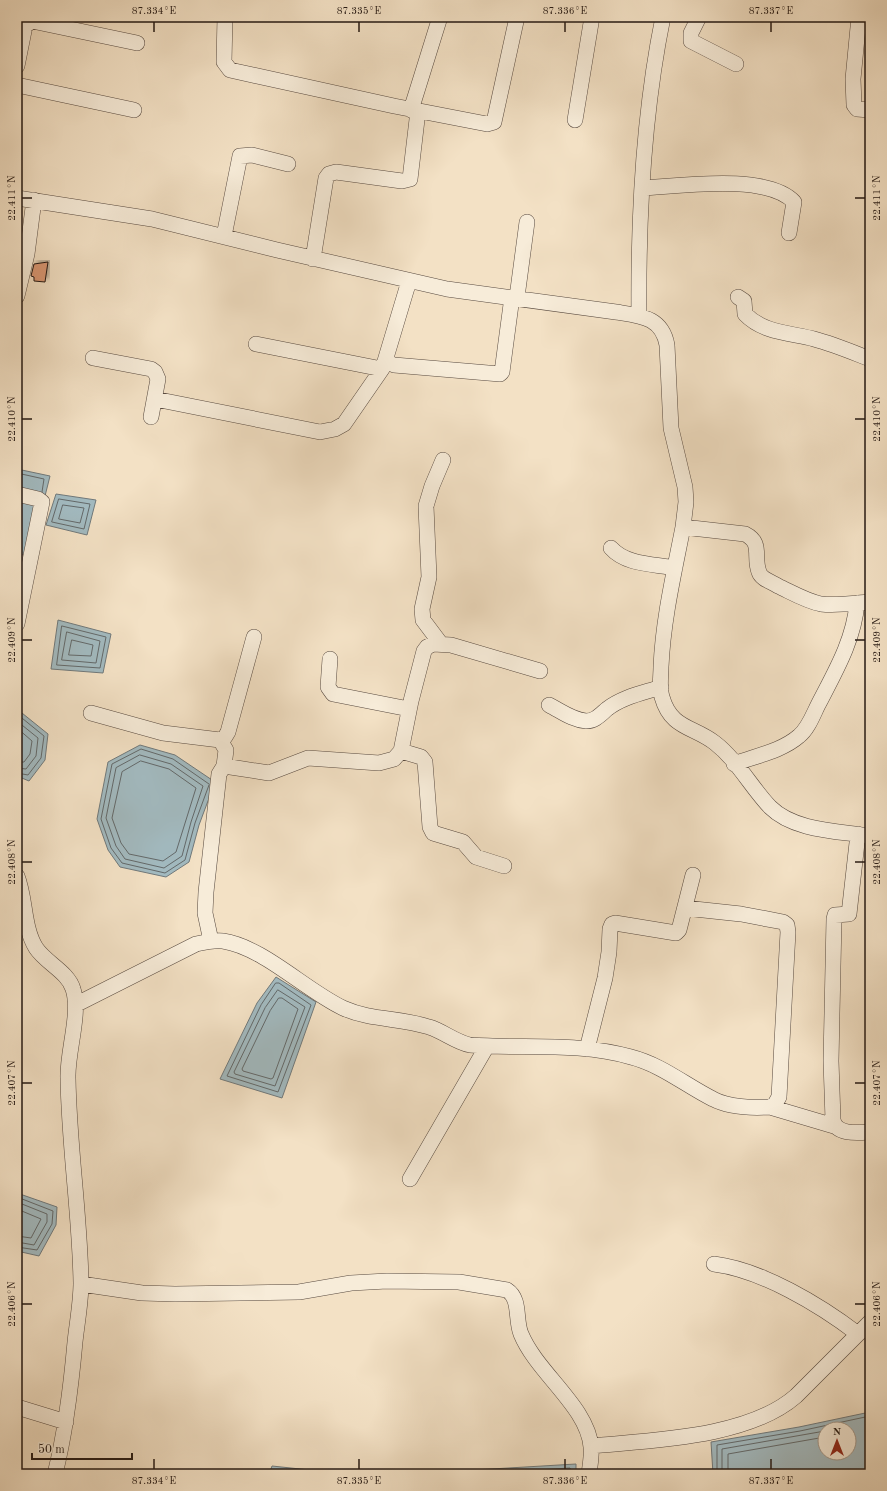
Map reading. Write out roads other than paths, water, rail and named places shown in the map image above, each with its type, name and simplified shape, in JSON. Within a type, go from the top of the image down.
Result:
[{"type":"street","points":[[225,17],[224,62],[230,70],[487,124],[494,122],[517,17]]},
{"type":"street","points":[[313,259],[326,178],[329,174],[336,172],[402,181],[410,180],[415,110],[440,17]]},
{"type":"street","points":[[575,120],[592,17]]},
{"type":"street","points":[[639,316],[639,230],[642,188],[652,69],[663,17]]},
{"type":"street","points":[[699,17],[691,33],[691,41],[736,64]]},
{"type":"street","points":[[859,17],[853,79],[854,105],[857,109],[870,110]]},
{"type":"street","points":[[17,66],[25,26],[32,21],[137,44]]},
{"type":"street","points":[[17,85],[134,110]]},
{"type":"street","points":[[224,236],[240,156],[252,155],[288,164]]},
{"type":"street","points":[[642,188],[730,184],[761,185],[790,198],[794,202],[789,233]]},
{"type":"street","points":[[17,198],[152,219],[313,259],[447,289],[514,297],[639,316],[660,325],[666,335],[671,428],[685,487],[686,502],[683,527],[662,643],[661,687],[662,696],[668,712],[688,730],[714,743],[772,808],[787,818],[802,825],[864,835],[849,914],[835,915],[834,919],[831,1061],[834,1126]]},
{"type":"street","points":[[17,296],[26,254],[34,200]]},
{"type":"street","points":[[256,344],[384,365],[500,374],[502,372],[527,222]]},
{"type":"street","points":[[155,399],[320,432],[335,429],[344,424],[384,365],[409,281]]},
{"type":"street","points":[[738,297],[744,301],[746,314],[760,325],[773,330],[815,339],[870,359]]},
{"type":"street","points":[[93,358],[150,369],[155,372],[158,379],[151,417]]},
{"type":"street","points":[[441,644],[423,620],[422,609],[429,577],[426,506],[432,486],[443,460]]},
{"type":"street","points":[[17,494],[38,499],[42,502],[17,624]]},
{"type":"street","points":[[683,527],[746,534],[753,538],[760,574],[767,580],[799,596],[819,604],[836,605],[864,603],[836,670],[801,736],[788,744],[734,764]]},
{"type":"street","points":[[611,548],[616,555],[625,560],[675,568]]},
{"type":"street","points":[[91,713],[163,733],[220,740],[225,738],[228,732],[254,637]]},
{"type":"street","points":[[224,766],[269,773],[308,758],[387,762],[399,755],[424,651],[427,647],[441,644],[540,671]]},
{"type":"street","points":[[330,659],[328,687],[333,694],[410,709]]},
{"type":"street","points":[[549,705],[572,718],[586,721],[596,718],[608,708],[626,698],[661,687]]},
{"type":"street","points":[[211,941],[205,913],[219,774],[224,766],[226,750],[220,740]]},
{"type":"street","points":[[401,750],[421,757],[425,762],[430,827],[433,833],[463,842],[468,845],[476,857],[504,866]]},
{"type":"street","points":[[587,1049],[605,978],[609,952],[610,929],[612,924],[615,923],[676,933],[679,930],[693,875]]},
{"type":"street","points":[[17,876],[21,888],[28,932],[36,948],[49,963],[66,978],[73,988],[76,1004],[68,1062],[68,1124],[81,1284],[66,1422],[55,1474]]},
{"type":"street","points":[[685,908],[741,914],[783,922],[787,926],[788,932],[779,1097],[775,1104],[770,1107]]},
{"type":"street","points":[[76,1004],[196,944],[211,941],[223,941],[243,946],[271,962],[308,988],[343,1008],[376,1019],[400,1021],[429,1027],[461,1043],[487,1046],[587,1049],[632,1057],[652,1064],[713,1100],[732,1104],[770,1107],[834,1126],[838,1129],[846,1131],[870,1132]]},
{"type":"street","points":[[410,1178],[487,1046]]},
{"type":"street","points":[[714,1264],[733,1266],[758,1275],[837,1318],[858,1334]]},
{"type":"street","points":[[81,1284],[142,1293],[175,1294],[299,1292],[352,1283],[387,1281],[459,1282],[507,1290],[515,1299],[517,1322],[521,1335],[541,1368],[572,1404],[584,1423],[591,1446],[589,1474]]},
{"type":"street","points":[[591,1446],[692,1437],[754,1420],[772,1413],[785,1406],[796,1396],[870,1322]]},
{"type":"street","points":[[17,1407],[66,1422]]},
{"type":"water","points":[[17,469],[50,476],[30,556],[17,554]]},
{"type":"water","points":[[56,494],[96,500],[87,535],[46,525]]},
{"type":"water","points":[[58,620],[111,634],[103,673],[51,669]]},
{"type":"water","points":[[17,709],[48,734],[45,760],[29,781],[17,776]]},
{"type":"water","points":[[140,745],[175,755],[215,782],[199,825],[189,862],[166,877],[120,867],[108,850],[97,819],[108,762]]},
{"type":"water","points":[[276,977],[316,1002],[282,1098],[220,1079],[257,1003]]},
{"type":"water","points":[[17,1193],[57,1207],[56,1225],[39,1256],[17,1251]]},
{"type":"water","points":[[870,1412],[870,1474],[713,1474],[711,1442],[817,1423],[817,1461],[857,1461],[857,1421],[827,1421]]},
{"type":"water","points":[[576,1464],[576,1474],[441,1474],[441,1472]]},
{"type":"water","points":[[272,1466],[347,1474],[269,1474]]}]
